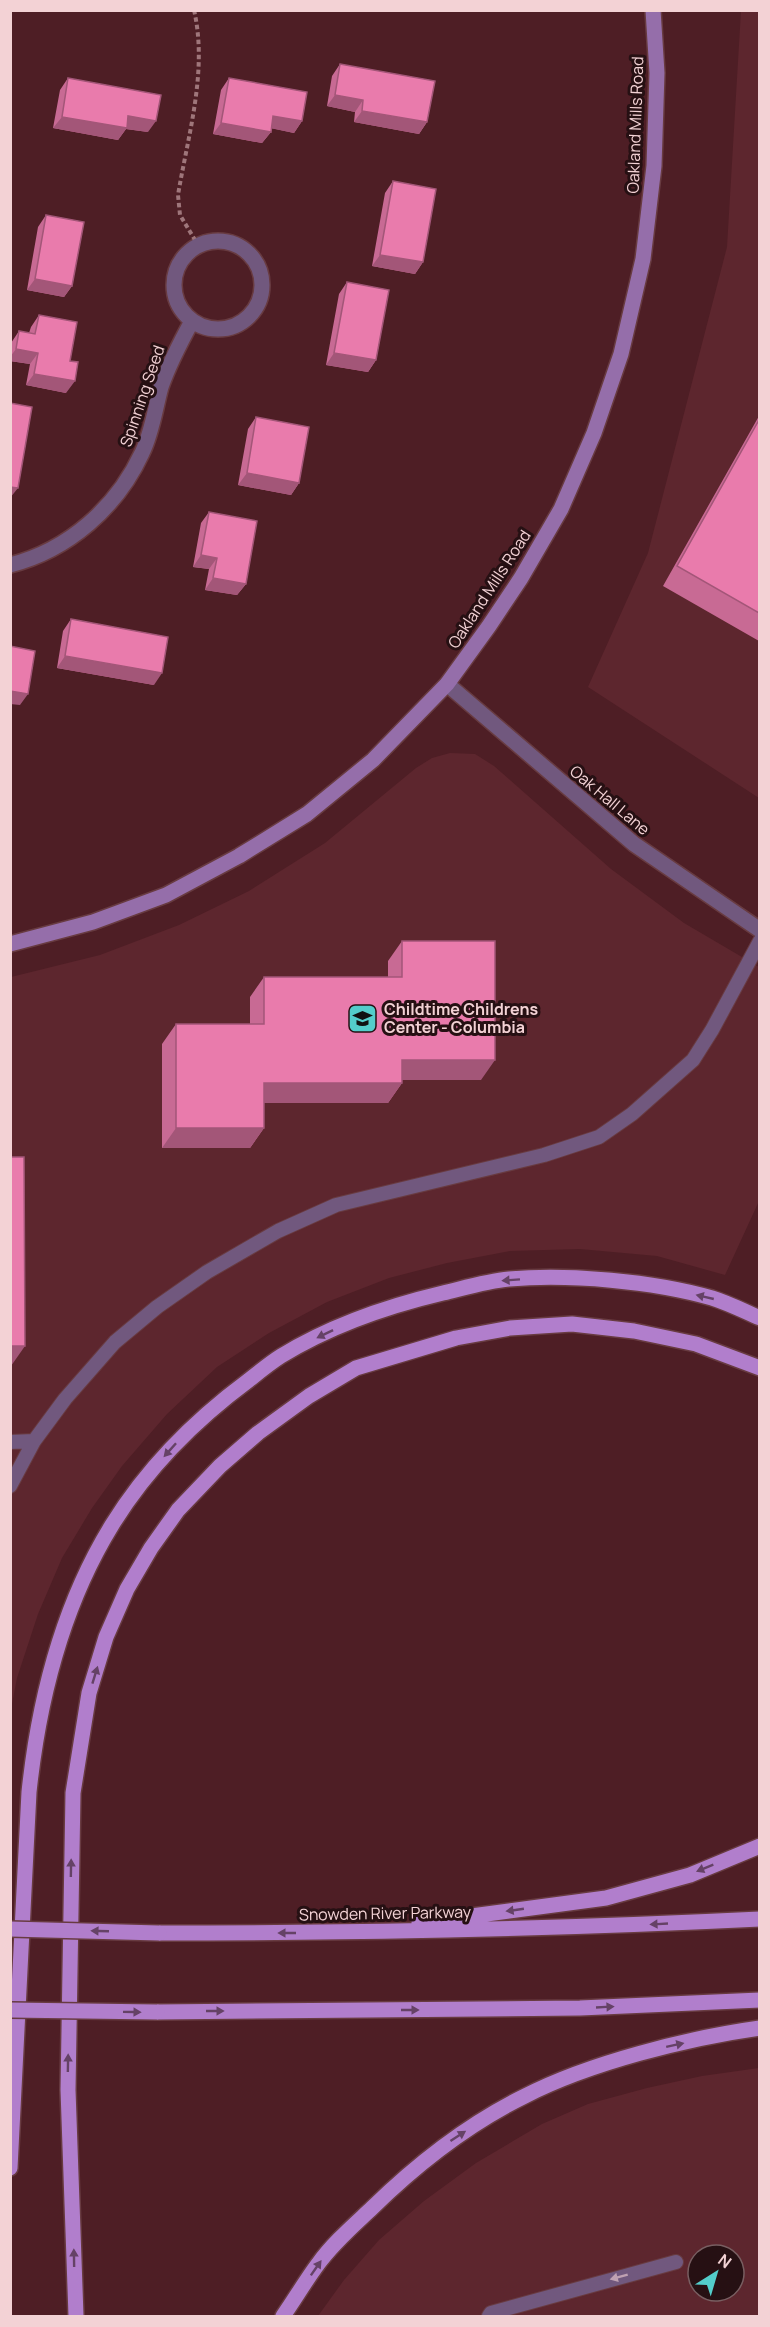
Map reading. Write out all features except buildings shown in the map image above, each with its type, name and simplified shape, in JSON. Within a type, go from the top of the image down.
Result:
[{"type":"main road","points":[[10,2168],[28,1792],[45,1687],[64,1625],[86,1574],[112,1526],[142,1482],[185,1433],[281,1356],[341,1326],[396,1304],[508,1279],[574,1278],[647,1285],[713,1299],[759,1318]]},
{"type":"main road","points":[[76,2316],[68,2090],[73,1793],[89,1693],[106,1637],[127,1589],[151,1548],[178,1510],[220,1466],[258,1433],[309,1396],[356,1368],[456,1338],[510,1328],[572,1324],[634,1331],[696,1344],[759,1368]]},
{"type":"main road","points":[[346,1933],[606,1898],[690,1875],[759,1846]]},
{"type":"main road","name":"Snowden River Parkway","points":[[10,1929],[159,1933],[346,1933],[593,1928],[759,1919]]},
{"type":"main road","points":[[10,2010],[156,2012],[580,2008],[759,2000]]},
{"type":"main road","points":[[283,2316],[319,2262],[358,2221],[400,2181],[465,2132],[525,2096],[584,2071],[667,2047],[759,2028]]},
{"type":"street","name":"Oakland Mills Road","points":[[10,944],[93,922],[166,895],[239,856],[307,814],[373,760],[447,684],[521,578],[561,509],[594,433],[621,354],[643,259],[654,166],[657,73],[653,10]]},
{"type":"street","points":[[218,240],[239,246],[250,254],[260,270],[263,288],[256,308],[240,324],[223,329],[210,329],[192,321],[178,305],[173,290],[174,275],[182,259],[198,245],[218,240]]},
{"type":"street","name":"Spinning Seed","points":[[10,565],[33,559],[88,525],[108,507],[143,452],[171,361],[192,321]]},
{"type":"street","name":"Oak Hall Lane","points":[[447,684],[634,844],[759,930]]},
{"type":"lane","points":[[10,1486],[34,1442],[65,1400],[115,1342],[158,1307],[207,1272],[278,1231],[336,1205],[544,1155],[599,1137],[632,1114],[693,1060],[759,941]]},
{"type":"lane","points":[[10,1442],[34,1442]]},
{"type":"lane","points":[[489,2316],[491,2313],[675,2262]]},
{"type":"path","points":[[194,10],[199,34],[199,66],[178,195],[180,215],[198,245]]},
{"type":"shaded area","points":[[741,11],[759,11],[759,798],[588,687],[648,553],[727,247]]},
{"type":"shaded area","points":[[450,753],[475,754],[494,766],[611,869],[684,923],[759,967],[759,1201],[725,1275],[657,1256],[580,1249],[510,1251],[447,1263],[389,1278],[327,1302],[269,1333],[217,1367],[167,1414],[122,1466],[92,1508],[62,1558],[38,1614],[17,1678],[11,1709],[11,977],[100,955],[179,925],[249,891],[325,843],[416,768],[432,758]]},
{"type":"shaded area","points":[[759,2068],[759,2316],[318,2316],[344,2280],[379,2240],[424,2201],[476,2163],[542,2124],[588,2104],[702,2076]]},
{"type":"place","name":"Childtime Childrens Center - Columbia","points":[[363,1018]]}]
